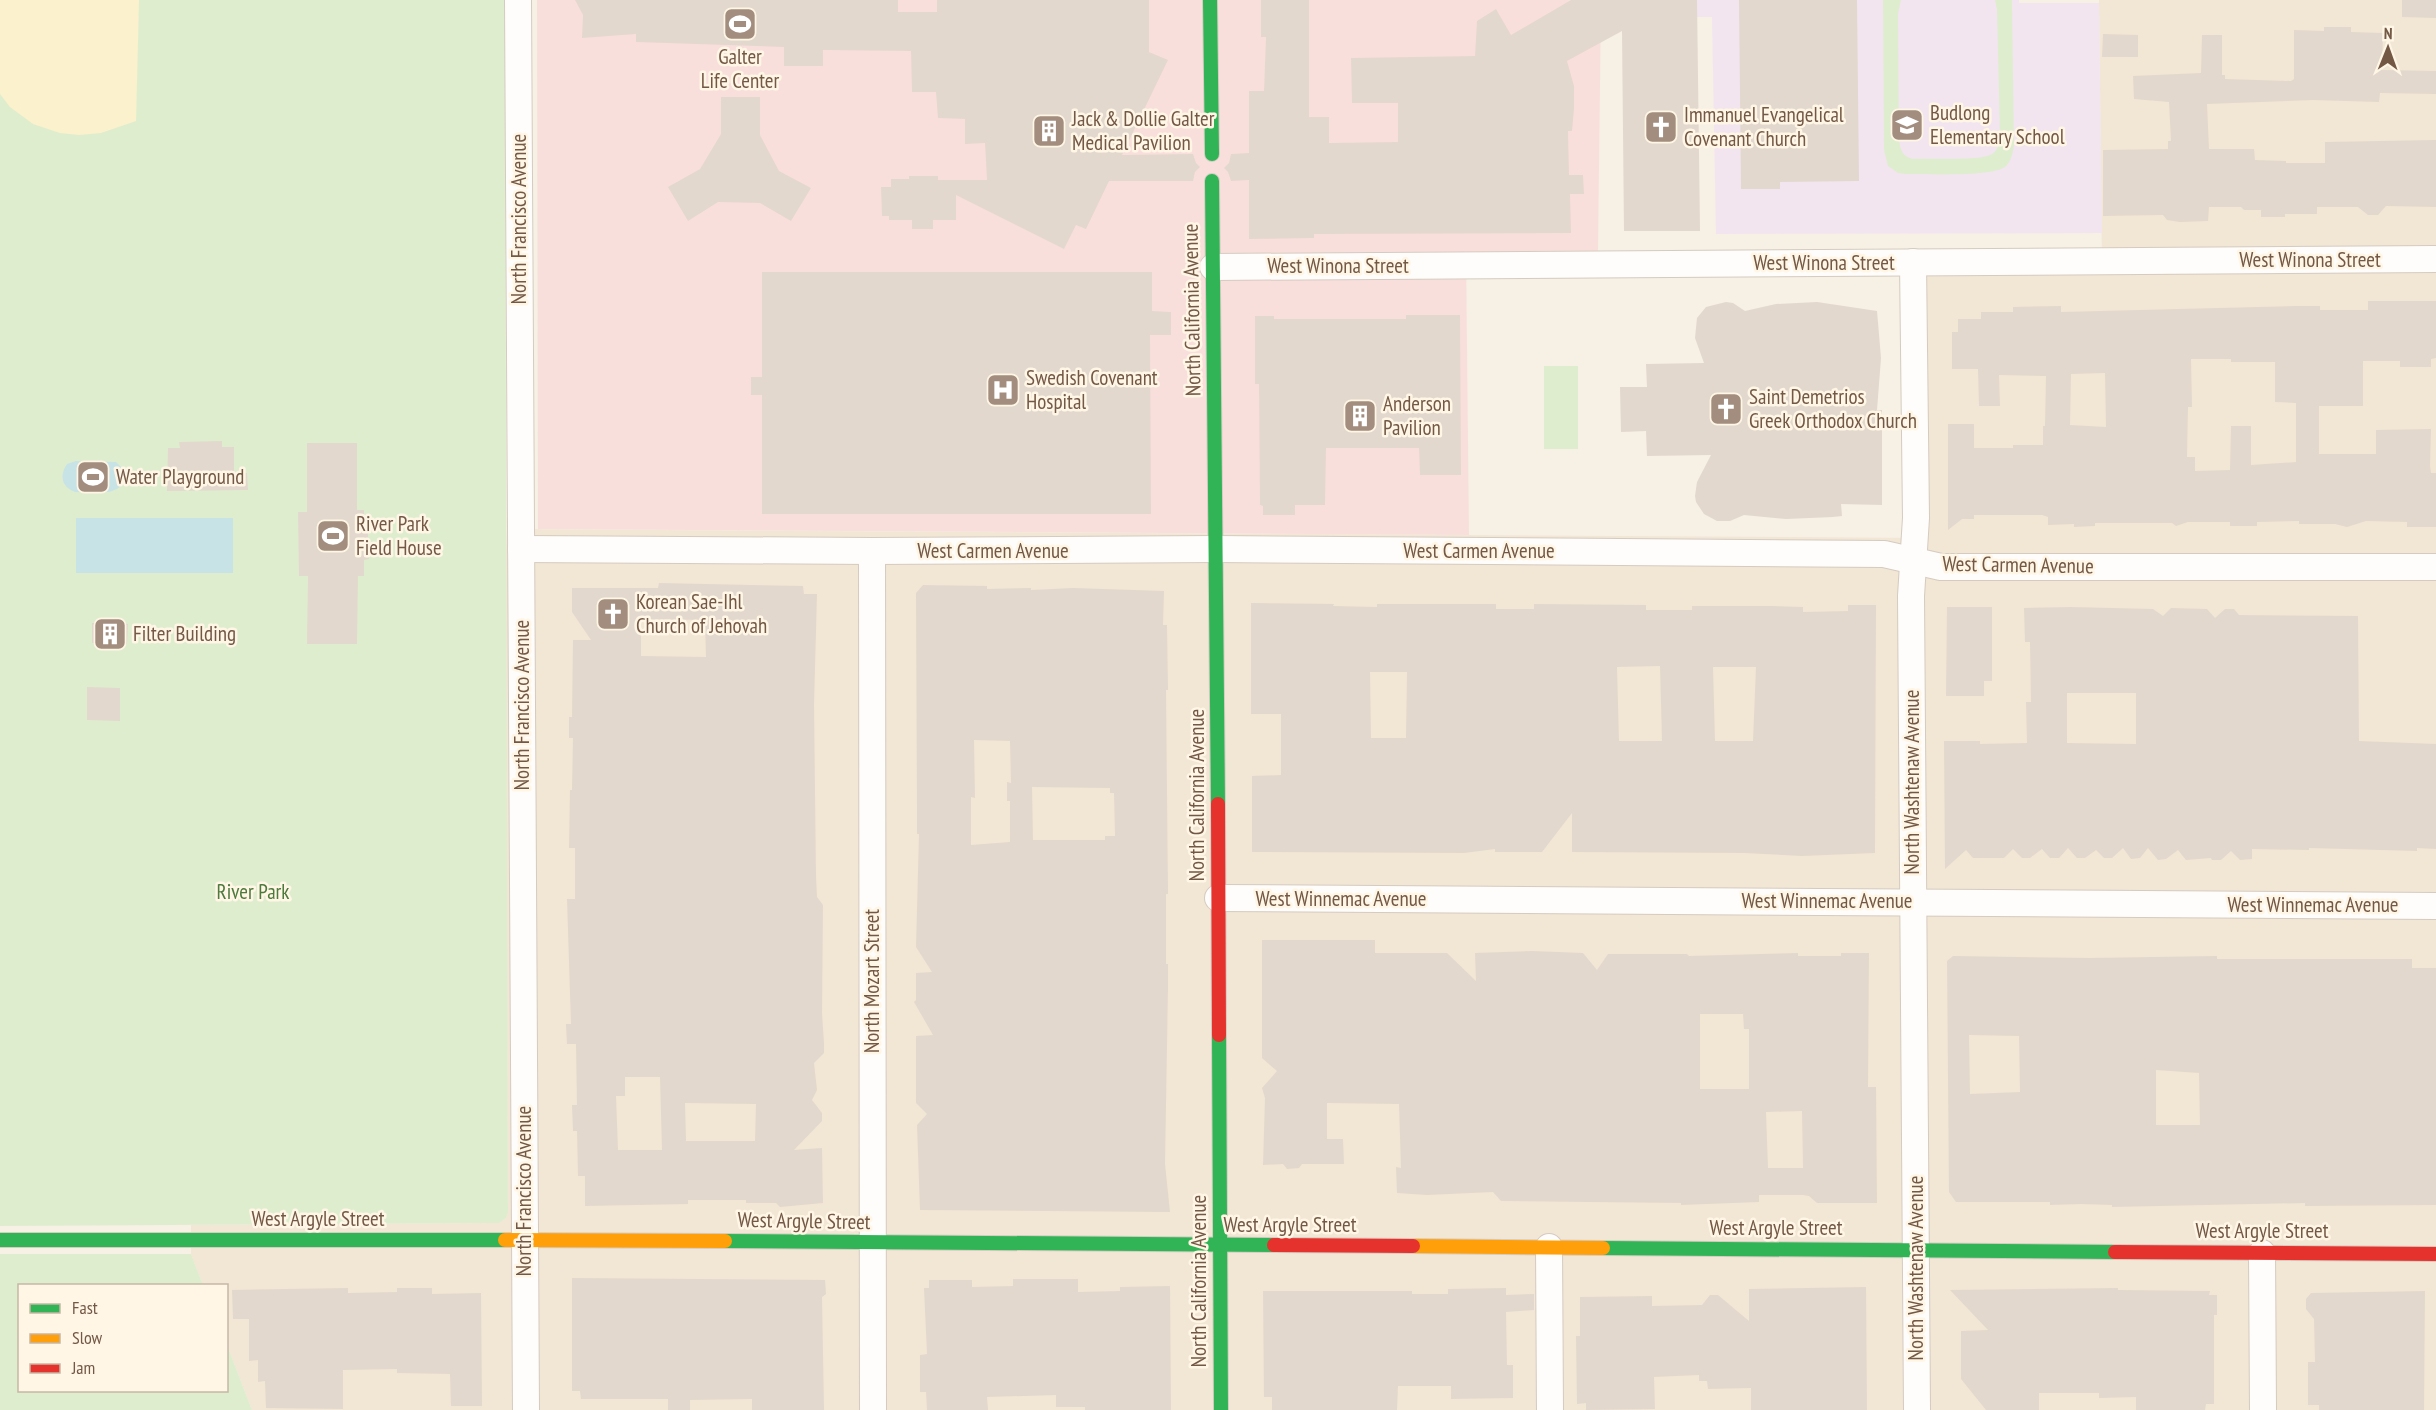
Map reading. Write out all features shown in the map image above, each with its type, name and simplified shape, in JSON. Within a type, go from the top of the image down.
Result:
[{"type":"street","name":"North Francisco Avenue","points":[[518,0],[526,1410]]},
{"type":"street","points":[[1210,0],[1212,154]]},
{"type":"street","name":"North California Avenue","points":[[1212,181],[1221,1410]]},
{"type":"street","name":"West Winona Street","points":[[1213,267],[2436,259]]},
{"type":"street","name":"North Washtenaw Avenue","points":[[1913,262],[1916,518],[1911,596],[1917,1410]]},
{"type":"street","name":"West Carmen Avenue","points":[[521,549],[872,551],[1216,549],[1884,554],[1941,567],[2436,567]]},
{"type":"street","name":"North Mozart Street","points":[[872,551],[873,1410]]},
{"type":"street","name":"West Winnemac Avenue","points":[[1218,898],[2436,906]]},
{"type":"street","name":"West Argyle Street","points":[[0,1240],[525,1240],[2436,1254]]},
{"type":"street","points":[[1548,1248],[1550,1410]]},
{"type":"street","points":[[2262,1253],[2263,1410]]},
{"type":"shaded area","name":"Swedish Covenant Hospital","points":[[537,0],[1601,0],[1598,251],[1466,252],[1469,535],[538,529]]},
{"type":"shaded area","name":"Budlong Elementary School","points":[[1601,0],[2019,0],[2019,3],[2099,3],[2102,233],[1716,234],[1712,17],[1600,17]]},
{"type":"shaded area","points":[[2099,0],[2436,0],[2436,1410],[252,1410],[228,1348],[228,1284],[203,1284],[191,1254],[191,1225],[498,1223],[506,1218],[508,1213],[505,576],[507,529],[1918,538],[1916,266],[2102,265]]},
{"type":"green space","name":"River Park","points":[[0,0],[505,0],[508,1213],[506,1218],[499,1223],[0,1226]]},
{"type":"green space","points":[[1883,0],[1901,0],[1898,14],[1899,138],[1902,152],[1914,159],[1955,159],[1978,158],[1992,154],[1999,144],[1995,0],[2012,0],[2014,145],[2010,160],[2005,167],[1987,172],[1905,174],[1898,173],[1888,166],[1884,150]]},
{"type":"green space","points":[[1544,366],[1578,366],[1578,449],[1544,449]]},
{"type":"green space","points":[[0,1254],[191,1254],[203,1284],[18,1284],[18,1392],[228,1392],[228,1348],[252,1410],[0,1410]]},
{"type":"sand","points":[[0,0],[139,0],[136,121],[101,133],[79,135],[60,133],[33,124],[10,107],[0,94]]},
{"type":"water","name":"Water Playground","points":[[76,461],[116,462],[123,469],[123,484],[107,492],[75,492],[63,481],[63,473],[67,464]]},
{"type":"water","points":[[76,518],[233,518],[233,573],[76,573]]},
{"type":"building","name":"Jack & Dollie Galter Medical Pavilion","points":[[575,0],[898,0],[898,12],[937,12],[937,0],[1149,0],[1149,52],[1168,60],[1122,155],[1193,154],[1200,167],[1195,172],[1193,181],[1109,181],[1086,229],[1076,225],[1064,249],[956,195],[956,220],[933,220],[933,229],[912,229],[912,220],[889,220],[889,216],[882,216],[881,187],[891,187],[891,179],[909,179],[909,176],[938,176],[938,180],[987,180],[985,143],[965,144],[965,119],[938,118],[936,92],[912,92],[911,51],[823,50],[823,66],[784,66],[784,47],[636,42],[636,34],[582,38],[583,15]]},
{"type":"building","points":[[1261,0],[1309,0],[1309,117],[1329,117],[1329,143],[1398,142],[1398,103],[1352,103],[1351,58],[1475,56],[1477,21],[1496,9],[1511,35],[1571,0],[1697,0],[1700,231],[1624,231],[1622,31],[1567,61],[1574,86],[1572,131],[1568,131],[1569,175],[1583,175],[1584,194],[1570,194],[1571,233],[1314,234],[1314,238],[1249,239],[1249,180],[1231,181],[1224,168],[1229,163],[1231,154],[1249,153],[1249,91],[1264,91],[1266,37],[1261,37]]},
{"type":"building","points":[[1739,0],[1857,0],[1859,181],[1780,182],[1780,189],[1741,189]]},
{"type":"building","points":[[2402,0],[2436,0],[2436,18],[2402,17]]},
{"type":"building","points":[[2324,27],[2351,27],[2351,32],[2383,33],[2382,70],[2436,71],[2436,94],[2380,93],[2379,102],[2313,100],[2207,104],[2209,149],[2254,149],[2255,160],[2325,163],[2325,142],[2436,140],[2436,207],[2386,206],[2378,215],[2368,215],[2358,207],[2317,207],[2317,214],[2261,217],[2261,210],[2244,210],[2241,207],[2209,207],[2208,221],[2180,222],[2167,220],[2163,215],[2103,216],[2103,150],[2168,149],[2168,141],[2171,141],[2169,102],[2134,99],[2133,76],[2201,73],[2202,35],[2222,35],[2222,75],[2225,75],[2225,79],[2291,81],[2294,79],[2294,30],[2324,31]]},
{"type":"building","points":[[2103,34],[2138,35],[2138,57],[2102,57]]},
{"type":"building","points":[[721,97],[760,97],[760,135],[779,171],[811,188],[791,221],[760,203],[718,202],[688,221],[668,187],[700,169],[721,134]]},
{"type":"building","name":"Swedish Covenant Hospital","points":[[762,272],[1152,272],[1152,311],[1171,312],[1171,335],[1150,335],[1151,514],[762,514],[762,395],[751,395],[751,377],[762,377]]},
{"type":"building","points":[[2368,301],[2436,301],[2436,358],[2431,359],[2431,367],[2400,367],[2400,361],[2363,361],[2363,406],[2319,406],[2319,454],[2376,454],[2376,430],[2431,429],[2430,466],[2431,473],[2436,473],[2436,527],[2407,527],[2407,522],[2366,521],[2347,527],[2335,524],[2299,524],[2299,521],[2257,522],[2257,526],[2230,526],[2230,522],[2188,522],[2176,526],[2172,523],[2095,523],[2095,526],[2074,527],[2074,524],[2048,525],[2048,517],[2042,515],[1974,515],[1974,519],[1962,519],[1948,530],[1948,424],[1974,424],[1974,448],[2043,445],[2043,426],[2045,426],[2046,376],[1999,375],[2000,406],[1979,406],[1978,369],[1952,369],[1952,332],[1958,332],[1958,319],[1981,319],[1981,312],[2013,312],[2013,307],[2061,306],[2061,312],[2296,306],[2320,306],[2320,310],[2368,310]],"holes":[[[2191,359],[2275,362],[2275,402],[2296,403],[2296,462],[2251,465],[2251,426],[2231,426],[2230,470],[2195,471],[2195,457],[2187,457],[2188,407],[2192,407]],[[2105,373],[2106,427],[2070,425],[2071,374]]]},
{"type":"building","points":[[1726,302],[1733,303],[1745,311],[1776,304],[1817,302],[1877,311],[1881,358],[1877,410],[1882,410],[1882,505],[1841,504],[1842,516],[1833,517],[1786,519],[1744,515],[1730,521],[1717,521],[1704,514],[1695,496],[1697,482],[1711,455],[1647,456],[1646,431],[1621,432],[1620,387],[1647,387],[1646,364],[1704,363],[1695,338],[1697,318],[1706,307]]},
{"type":"building","name":"Anderson Pavilion","points":[[1406,315],[1460,315],[1461,475],[1420,475],[1419,448],[1326,448],[1325,505],[1295,505],[1295,515],[1263,515],[1263,506],[1260,505],[1259,384],[1255,384],[1255,316],[1274,316],[1274,319],[1406,319]]},
{"type":"building","points":[[222,441],[222,447],[234,447],[234,473],[247,473],[248,490],[167,491],[168,448],[180,448],[179,442]]},
{"type":"building","name":"River Park Field House","points":[[307,443],[357,443],[357,510],[364,510],[364,529],[368,529],[369,559],[364,560],[364,576],[358,576],[357,644],[307,644],[308,576],[299,576],[298,512],[307,512]]},
{"type":"building","points":[[659,583],[803,586],[804,594],[817,594],[814,705],[816,876],[817,897],[823,905],[824,1053],[814,1063],[817,1090],[812,1100],[822,1113],[822,1121],[794,1150],[822,1148],[823,1203],[780,1207],[776,1203],[746,1203],[746,1200],[688,1200],[688,1204],[585,1206],[585,1176],[578,1176],[577,1131],[573,1131],[572,1105],[577,1105],[576,1044],[567,1044],[566,1024],[571,1024],[567,899],[575,899],[575,848],[569,848],[573,738],[569,738],[569,717],[572,717],[573,640],[591,640],[572,612],[572,588],[658,588]],"holes":[[[641,619],[705,620],[706,657],[641,656]],[[625,1077],[660,1077],[662,1150],[618,1150],[616,1096],[625,1096]],[[685,1103],[756,1104],[755,1141],[686,1141]]]},
{"type":"building","points":[[923,585],[987,586],[987,589],[1073,588],[1164,591],[1163,625],[1167,625],[1168,690],[1166,690],[1168,894],[1166,894],[1166,964],[1168,964],[1168,987],[1165,1164],[1170,1212],[920,1210],[917,1125],[927,1114],[916,1103],[916,1036],[933,1035],[914,1002],[916,1000],[916,973],[932,972],[916,947],[919,834],[917,834],[916,593]],"holes":[[[974,740],[1010,741],[1011,783],[1007,782],[1007,801],[1010,801],[1010,842],[971,845],[971,797],[975,798]],[[1032,787],[1110,788],[1110,793],[1114,793],[1115,836],[1105,836],[1105,840],[1033,840]]]},
{"type":"building","points":[[1251,603],[1377,607],[1377,604],[1496,604],[1496,609],[1534,609],[1534,604],[1646,605],[1646,610],[1692,610],[1692,606],[1771,606],[1803,607],[1803,612],[1848,611],[1848,605],[1876,605],[1875,853],[1802,856],[1744,853],[1572,852],[1572,813],[1542,852],[1495,852],[1495,849],[1464,853],[1252,852],[1252,776],[1281,775],[1281,714],[1251,714]],"holes":[[[1660,666],[1662,741],[1619,741],[1617,667]],[[1713,667],[1756,667],[1753,741],[1715,741]],[[1370,672],[1407,672],[1406,738],[1371,738]]]},
{"type":"building","points":[[1947,607],[1992,607],[1992,681],[1984,681],[1984,696],[1946,696]]},
{"type":"building","points":[[2024,608],[2153,609],[2163,616],[2171,608],[2207,609],[2215,618],[2225,609],[2234,609],[2239,615],[2358,616],[2359,741],[2436,744],[2436,849],[2417,848],[2417,851],[2252,849],[2252,859],[2240,860],[2231,851],[2221,860],[2211,858],[2186,860],[2178,850],[2166,859],[2158,860],[2148,848],[2140,858],[2131,859],[2123,848],[2112,858],[2104,858],[2096,850],[2085,858],[2077,858],[2068,848],[2059,858],[2050,858],[2042,849],[2030,858],[2022,858],[2013,849],[2004,858],[1973,858],[1966,850],[1945,869],[1944,741],[1980,741],[1980,744],[2027,743],[2026,702],[2031,702],[2030,642],[2025,642]],"holes":[[[2067,693],[2136,693],[2136,744],[2067,743]]]},
{"type":"building","name":"Filter Building","points":[[92,623],[128,624],[127,644],[92,643]]},
{"type":"building","points":[[87,687],[120,688],[120,721],[87,720]]},
{"type":"building","points":[[1262,940],[1375,940],[1375,953],[1447,953],[1476,981],[1475,953],[1532,951],[1583,953],[1597,970],[1608,954],[1687,954],[1689,956],[1798,953],[1798,956],[1841,956],[1841,953],[1869,953],[1868,1087],[1876,1087],[1877,1203],[1817,1203],[1809,1196],[1803,1195],[1759,1195],[1759,1202],[1681,1205],[1681,1203],[1501,1201],[1493,1192],[1427,1195],[1397,1193],[1396,1167],[1401,1168],[1399,1104],[1327,1103],[1327,1139],[1343,1139],[1344,1164],[1302,1164],[1299,1168],[1287,1169],[1283,1164],[1263,1165],[1265,1098],[1262,1088],[1277,1071],[1262,1058]],"holes":[[[1700,1014],[1743,1014],[1744,1029],[1749,1029],[1749,1089],[1700,1089]],[[1802,1111],[1803,1168],[1768,1168],[1766,1112]]]},
{"type":"building","points":[[1953,956],[2090,958],[2217,956],[2217,959],[2412,959],[2412,968],[2436,968],[2436,1205],[2305,1206],[2305,1203],[2112,1207],[2112,1205],[2081,1204],[2050,1205],[2050,1202],[1956,1202],[1949,1192],[1947,961]],"holes":[[[1969,1035],[2019,1036],[2020,1092],[1970,1094]],[[2156,1070],[2199,1073],[2200,1125],[2156,1125]]]},
{"type":"building","points":[[572,1278],[825,1280],[826,1294],[822,1297],[824,1410],[752,1410],[752,1399],[690,1400],[690,1410],[668,1410],[668,1399],[581,1399],[580,1391],[572,1391]]},
{"type":"building","points":[[1013,1279],[1078,1279],[1078,1292],[1120,1291],[1120,1287],[1170,1286],[1171,1410],[1085,1410],[1085,1407],[1056,1407],[1056,1395],[987,1397],[988,1410],[927,1410],[926,1392],[920,1392],[920,1355],[927,1354],[924,1288],[929,1288],[929,1280],[972,1280],[972,1287],[1013,1286]]},
{"type":"building","points":[[1866,1287],[1867,1410],[1751,1410],[1751,1388],[1708,1389],[1707,1381],[1699,1381],[1699,1375],[1654,1377],[1655,1409],[1586,1410],[1586,1403],[1577,1404],[1576,1336],[1580,1336],[1580,1297],[1652,1296],[1652,1306],[1702,1305],[1710,1295],[1718,1295],[1749,1321],[1749,1289]]},
{"type":"building","points":[[348,1288],[348,1293],[397,1292],[397,1288],[432,1288],[432,1294],[481,1293],[482,1406],[451,1406],[450,1374],[397,1373],[397,1369],[343,1370],[343,1409],[266,1408],[265,1381],[258,1382],[258,1360],[249,1361],[249,1319],[233,1319],[232,1290]]},
{"type":"building","points":[[1506,1288],[1506,1295],[1534,1294],[1534,1310],[1506,1312],[1507,1365],[1513,1365],[1513,1398],[1451,1399],[1451,1386],[1398,1386],[1397,1410],[1272,1410],[1272,1397],[1264,1397],[1263,1291],[1412,1291],[1412,1294],[1448,1294],[1448,1289]]},
{"type":"building","points":[[2118,1288],[2118,1290],[2210,1291],[2209,1295],[2217,1295],[2217,1315],[2214,1315],[2214,1404],[2206,1404],[2205,1410],[2136,1410],[2136,1397],[2099,1398],[2099,1393],[2039,1393],[2039,1410],[1986,1410],[1961,1379],[1961,1331],[1988,1330],[1950,1290]]},
{"type":"building","points":[[2425,1291],[2424,1410],[2319,1410],[2319,1405],[2308,1405],[2308,1362],[2315,1362],[2314,1319],[2306,1309],[2306,1299],[2311,1293]]},
{"type":"traffic: fast","points":[[1210,0],[1212,154]]},
{"type":"traffic: fast","points":[[1212,181],[1218,804]]},
{"type":"traffic: fast","points":[[1219,1035],[1221,1410]]},
{"type":"traffic: fast","points":[[0,1240],[505,1240]]},
{"type":"traffic: fast","points":[[725,1241],[1274,1245]]},
{"type":"traffic: fast","points":[[1603,1248],[2115,1252]]},
{"type":"traffic: slow","points":[[505,1240],[725,1241]]},
{"type":"traffic: slow","points":[[1413,1246],[1603,1248]]},
{"type":"traffic: jam","points":[[1218,804],[1219,1035]]},
{"type":"traffic: jam","points":[[1274,1245],[1413,1246]]},
{"type":"traffic: jam","points":[[2115,1252],[2436,1254]]},
{"type":"place","name":"Galter Life Center","points":[[740,24]]},
{"type":"place","name":"Budlong Elementary School","points":[[1907,125]]},
{"type":"place","name":"Immanuel Evangelical Covenant Church","points":[[1661,127]]},
{"type":"place","name":"Jack & Dollie Galter Medical Pavilion","points":[[1049,131]]},
{"type":"place","name":"Swedish Covenant Hospital","points":[[1003,390]]},
{"type":"place","name":"Saint Demetrios Greek Orthodox Church","points":[[1726,409]]},
{"type":"place","name":"Anderson Pavilion","points":[[1360,416]]},
{"type":"place","name":"Water Playground","points":[[93,477]]},
{"type":"place","name":"River Park Field House","points":[[333,536]]},
{"type":"place","name":"Korean Sae-Ihl Church of Jehovah","points":[[613,614]]},
{"type":"place","name":"Filter Building","points":[[110,634]]}]
